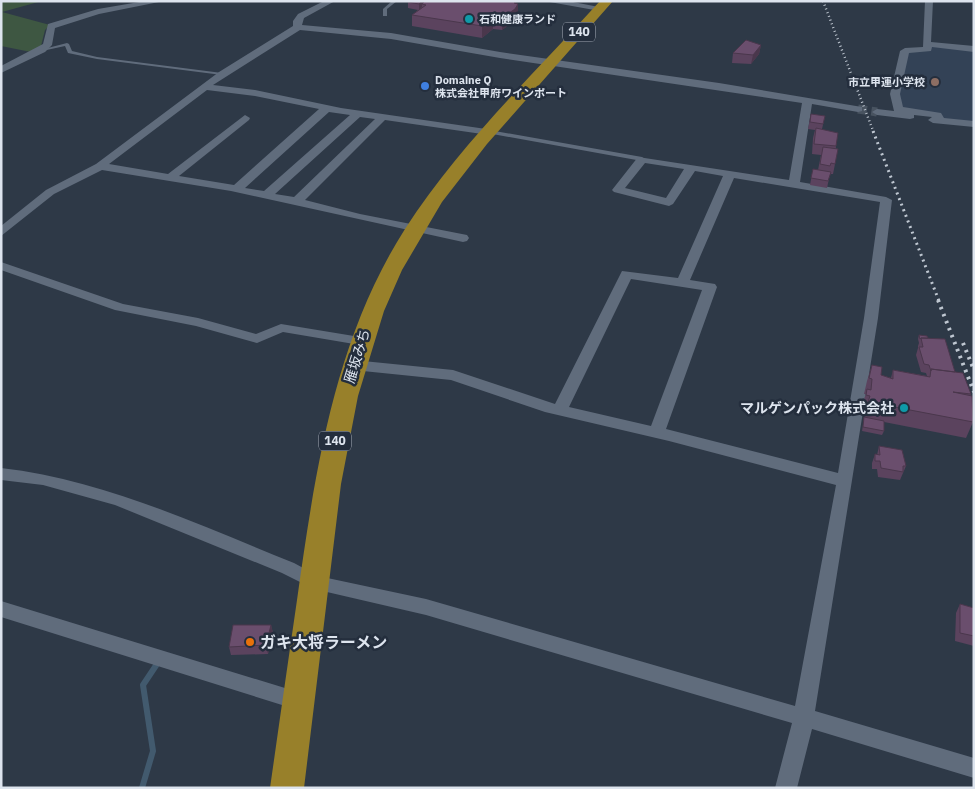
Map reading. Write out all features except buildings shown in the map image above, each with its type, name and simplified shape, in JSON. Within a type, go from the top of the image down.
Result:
[{"type":"highway","name":"雁坂みち","points":[[287,788],[314,582],[339,420],[360,340],[389,274],[414,230],[489,132],[604,5]]},
{"type":"street","points":[[1,70],[42,50],[47,45],[51,26],[98,12],[160,1]]},
{"type":"street","points":[[298,27],[297,21],[301,16],[331,1]]},
{"type":"street","points":[[548,1],[604,5]]},
{"type":"street","points":[[929,1],[926,44],[928,48],[922,51],[905,51],[899,70],[895,94],[898,109],[937,115],[941,121]]},
{"type":"street","points":[[1,232],[50,192],[100,166],[222,74],[298,27],[391,36],[858,109]]},
{"type":"street","points":[[926,44],[974,49]]},
{"type":"street","points":[[205,87],[262,94],[382,118],[489,132]]},
{"type":"street","points":[[794,185],[807,101]]},
{"type":"street","points":[[237,189],[328,108]]},
{"type":"street","points":[[877,112],[974,124]]},
{"type":"street","points":[[267,196],[357,114]]},
{"type":"street","points":[[170,178],[245,118]]},
{"type":"street","points":[[296,202],[382,118]]},
{"type":"street","points":[[691,168],[669,202],[618,190],[642,159],[886,200],[871,318],[845,481],[804,716],[786,788]]},
{"type":"street","points":[[100,166],[237,189],[414,230],[463,238]]},
{"type":"street","points":[[682,282],[730,174]]},
{"type":"street","points":[[1,266],[120,306],[198,322],[257,339],[281,328],[360,340]]},
{"type":"street","points":[[560,410],[628,274],[710,287],[657,432]]},
{"type":"street","points":[[353,365],[453,375],[560,410],[657,432],[845,481]]},
{"type":"street","points":[[1,474],[43,479],[120,500],[288,568],[314,582],[426,607],[804,716],[974,768]]},
{"type":"street","points":[[1,609],[298,700]]},
{"type":"lane","points":[[384,15],[385,9],[395,1]]},
{"type":"lane","points":[[42,50],[67,44],[70,52],[97,58],[222,74]]},
{"type":"lane","points":[[489,132],[642,159]]},
{"type":"shaded area","name":"市立甲運小学校","points":[[926,44],[974,49],[974,124],[941,121],[937,115],[898,109],[899,70],[905,51],[922,51]]},
{"type":"green space","points":[[1,1],[42,1],[2,12],[50,25],[45,30],[41,46],[31,52],[1,46]]},
{"type":"waterway","points":[[142,788],[153,751],[143,685],[159,661]]},
{"type":"tunnel","points":[[858,109],[877,112]]},
{"type":"railway","points":[[823,1],[874,133]]},
{"type":"railway","points":[[873,131],[939,301]]},
{"type":"railway","points":[[938,300],[974,392]]},
{"type":"railway","points":[[963,343],[974,370]]},
{"type":"place","name":"石和健康ランド","points":[[469,19]]},
{"type":"place","name":"市立甲運小学校","points":[[935,82]]},
{"type":"place","name":"Domaine Q 株式会社甲府ワインポート","points":[[425,86]]},
{"type":"place","name":"マルゲンパック株式会社","points":[[904,408]]},
{"type":"place","name":"ガキ大将ラーメン","points":[[250,642]]}]
